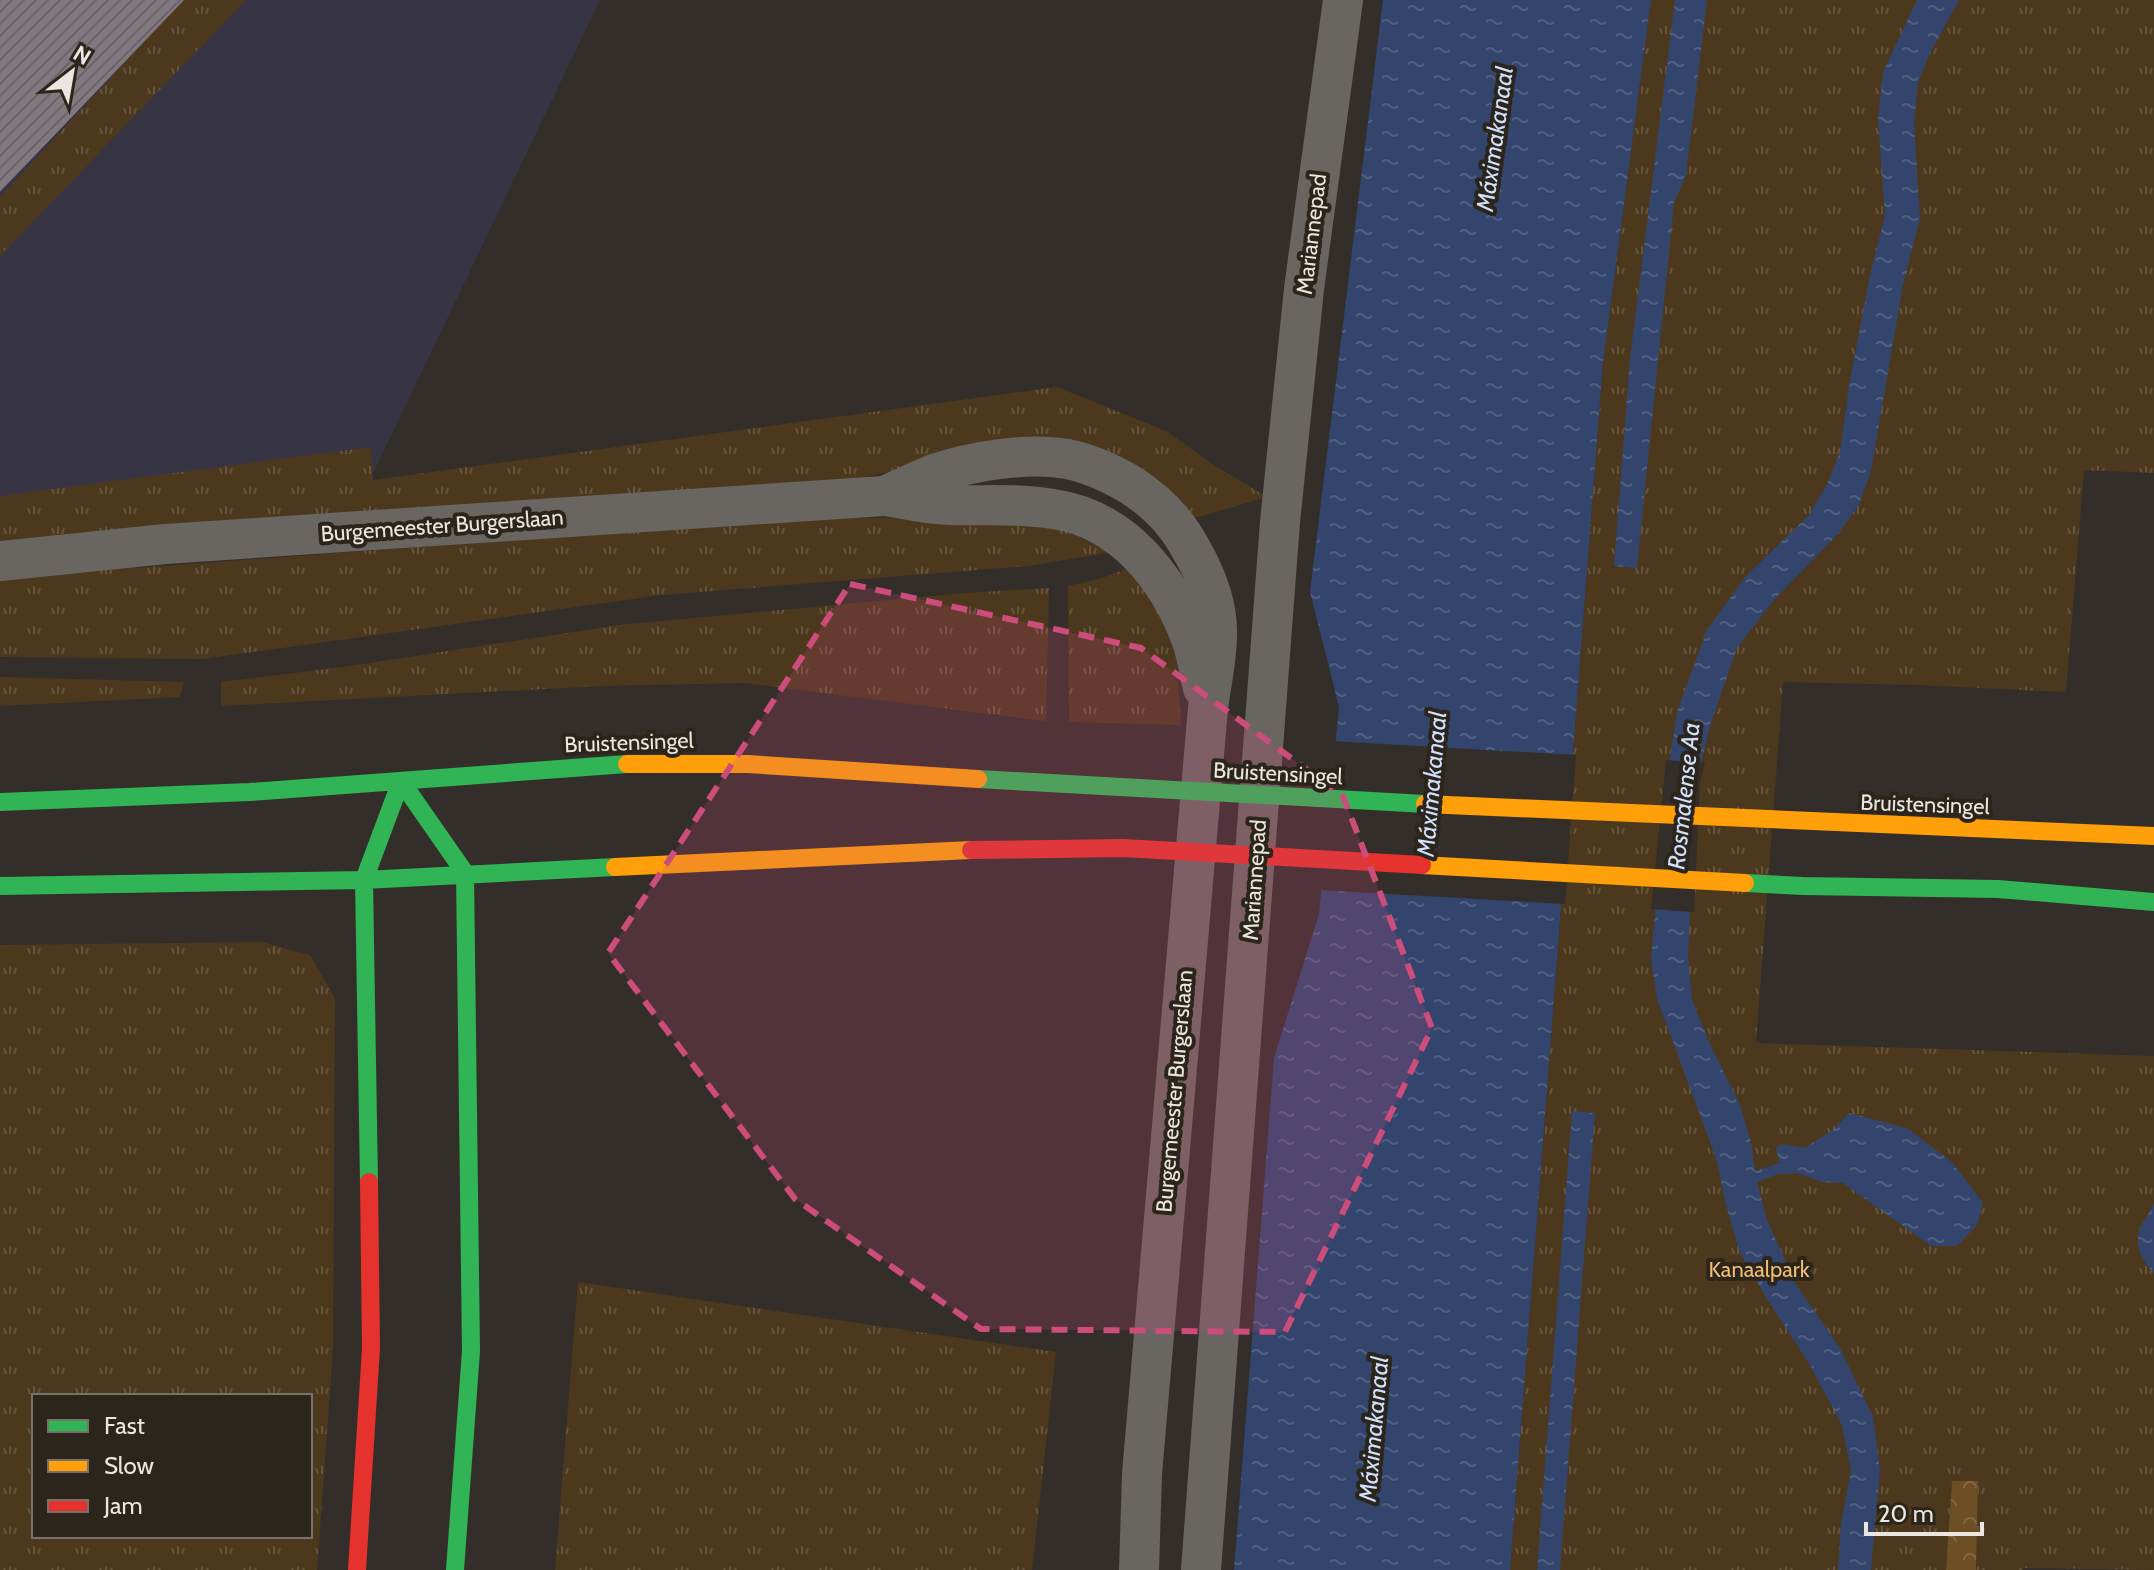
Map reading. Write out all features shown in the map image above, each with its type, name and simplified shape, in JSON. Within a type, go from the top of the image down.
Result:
[{"type":"main road","name":"Bruistensingel","points":[[0,802],[103,800],[401,781],[560,767],[687,763],[781,765],[1127,789],[1806,824],[2154,836]]},
{"type":"main road","points":[[401,781],[465,873],[471,1351],[455,1570]]},
{"type":"main road","points":[[357,1570],[371,1348],[364,880],[401,781]]},
{"type":"main road","points":[[0,886],[364,880],[1006,848],[1123,848],[1803,886],[1998,889],[2154,902]]},
{"type":"street","name":"Mariannepad","points":[[1201,1570],[1280,522],[1304,289],[1343,0]]},
{"type":"street","name":"Burgemeester Burgerslaan","points":[[0,561],[165,544],[884,496],[948,471],[1006,458],[1066,459],[1094,467],[1143,493],[1162,509],[1184,535],[1210,590],[1217,635],[1208,708],[1142,1474]]},
{"type":"street","points":[[1117,1570],[1142,1474]]},
{"type":"street","points":[[1139,1570],[1142,1474]]},
{"type":"highlighted area","points":[[850,584],[1141,648],[1343,796],[1432,1028],[1285,1332],[981,1329],[795,1199],[608,953]]},
{"type":"shaded area","points":[[0,0],[600,0],[368,484],[0,514]]},
{"type":"green space","points":[[183,0],[246,0],[0,256],[0,197]]},
{"type":"green space","name":"Kanaalpark","points":[[1651,0],[2154,0],[2154,473],[2084,470],[2066,692],[1783,682],[1756,1043],[2154,1056],[2154,1570],[1976,1570],[1978,1482],[1952,1481],[1946,1570],[1510,1570],[1603,363]]},
{"type":"green space","points":[[1057,387],[1166,431],[1267,497],[1191,519],[1163,483],[1134,468],[984,452],[836,483],[0,542],[0,496],[371,447],[373,480]]},
{"type":"green space","points":[[1026,514],[1113,552],[1029,566],[662,595],[203,659],[0,657],[0,578],[783,520]]},
{"type":"green space","points":[[1132,567],[1175,636],[1181,725],[1069,722],[1068,586]]},
{"type":"green space","points":[[1049,588],[1046,721],[744,683],[602,686],[221,706],[221,682],[350,666],[619,625]]},
{"type":"green space","points":[[0,677],[184,682],[180,697],[0,706]]},
{"type":"green space","points":[[262,942],[310,955],[335,998],[333,1349],[317,1570],[0,1570],[0,945]]},
{"type":"green space","points":[[578,1282],[1056,1352],[1032,1570],[555,1570]]},
{"type":"green space","points":[[1952,1481],[1978,1481],[1976,1570],[1946,1570]]},
{"type":"water","name":"Máximakanaal","points":[[1383,0],[1651,0],[1603,363],[1510,1570],[1234,1570],[1274,1058],[1319,914],[1339,707],[1310,592]]},
{"type":"water","points":[[1675,0],[1707,0],[1686,175],[1674,203],[1637,568],[1614,566],[1630,359]]},
{"type":"water","name":"Rosmalense Aa","points":[[1917,0],[1959,0],[1929,55],[1918,83],[1914,123],[1920,218],[1903,285],[1871,471],[1859,505],[1838,534],[1774,600],[1737,648],[1711,723],[1696,782],[1688,957],[1692,1000],[1740,1105],[1751,1142],[1755,1171],[1780,1163],[1776,1149],[1781,1144],[1805,1148],[1834,1129],[1849,1113],[1907,1128],[1952,1162],[1983,1203],[1977,1225],[1957,1246],[1931,1246],[1843,1183],[1822,1182],[1797,1173],[1778,1174],[1757,1182],[1767,1220],[1797,1286],[1840,1348],[1873,1417],[1880,1470],[1871,1570],[1838,1570],[1841,1523],[1851,1471],[1842,1425],[1808,1362],[1740,1253],[1716,1158],[1657,999],[1651,959],[1667,778],[1677,712],[1707,630],[1745,577],[1809,515],[1827,484],[1840,452],[1870,275],[1885,215],[1878,120],[1883,72]]},
{"type":"water","points":[[1572,1111],[1595,1113],[1560,1570],[1537,1570]]},
{"type":"water","points":[[2154,1202],[2154,1273],[2141,1254],[2138,1237]]},
{"type":"pier","points":[[1331,741],[1576,755],[1565,904],[1318,890]]},
{"type":"pier","points":[[1666,760],[1705,763],[1700,782],[1694,912],[1651,909]]},
{"type":"building","points":[[0,0],[184,0],[0,192]]},
{"type":"traffic: fast","points":[[0,802],[250,792],[627,764]]},
{"type":"traffic: fast","points":[[978,779],[1425,804]]},
{"type":"traffic: fast","points":[[401,781],[465,873],[471,1351],[455,1570]]},
{"type":"traffic: fast","points":[[369,1182],[364,880],[401,781]]},
{"type":"traffic: fast","points":[[0,886],[364,880],[615,867]]},
{"type":"traffic: fast","points":[[1745,883],[1998,889],[2154,902]]},
{"type":"traffic: slow","points":[[627,764],[748,764],[978,779]]},
{"type":"traffic: slow","points":[[1425,804],[2154,836]]},
{"type":"traffic: slow","points":[[615,867],[971,850]]},
{"type":"traffic: slow","points":[[1422,865],[1745,883]]},
{"type":"traffic: jam","points":[[971,850],[1123,848],[1422,865]]},
{"type":"traffic: jam","points":[[357,1570],[371,1348],[369,1182]]}]
